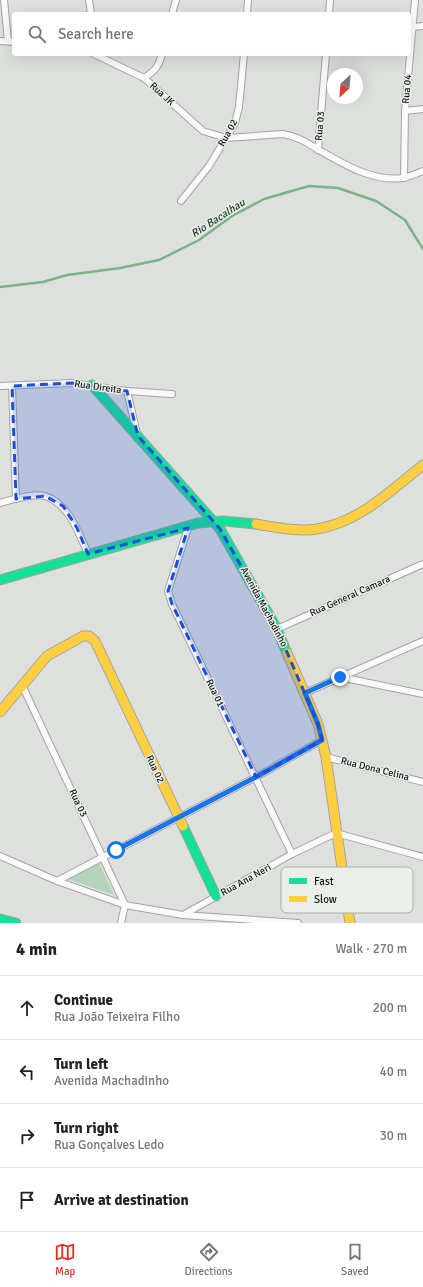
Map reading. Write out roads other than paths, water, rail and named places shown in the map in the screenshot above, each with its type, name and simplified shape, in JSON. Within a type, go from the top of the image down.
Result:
[{"type":"street","points":[[0,41],[11,42],[4,0]]},
{"type":"street","points":[[89,0],[91,12]]},
{"type":"street","points":[[173,12],[176,0]]},
{"type":"street","points":[[247,12],[248,0]]},
{"type":"street","points":[[329,12],[330,0]]},
{"type":"street","name":"Rua 04","points":[[411,48],[416,0]]},
{"type":"street","points":[[413,27],[423,26]]},
{"type":"street","name":"Rua JK","points":[[98,56],[144,78],[203,131],[226,138]]},
{"type":"street","points":[[144,78],[154,72],[161,56]]},
{"type":"street","name":"Rua 02","points":[[181,201],[209,166],[235,123],[239,107],[244,56]]},
{"type":"street","name":"Rua 03","points":[[318,150],[326,56]]},
{"type":"street","name":"Rua 04","points":[[404,178],[405,111],[410,56]]},
{"type":"street","points":[[405,111],[423,109]]},
{"type":"street","points":[[226,138],[283,134],[302,139],[318,150],[368,174],[390,178],[404,178],[423,171]]},
{"type":"street","name":"Rua Direita","points":[[0,386],[72,383],[127,391],[172,394]]},
{"type":"street","name":"Avenida Machadinho","points":[[92,385],[213,521],[235,553],[277,629],[318,724],[326,758],[341,867]]},
{"type":"street","points":[[12,386],[16,499]]},
{"type":"street","points":[[127,391],[138,436]]},
{"type":"street","points":[[0,580],[88,554],[213,521],[238,522],[295,530],[315,530],[333,526],[352,519],[374,506],[396,485],[423,465]]},
{"type":"street","points":[[0,503],[16,499],[45,496],[62,506],[77,528],[88,554]]},
{"type":"street","name":"Rua 01","points":[[188,528],[168,591],[172,604],[292,854]]},
{"type":"street","name":"Rua General Camara","points":[[277,629],[423,564]]},
{"type":"street","name":"Rua 02","points":[[22,684],[46,656],[83,636],[89,636],[95,641],[216,896]]},
{"type":"street","points":[[305,693],[423,642]]},
{"type":"street","points":[[340,677],[423,694]]},
{"type":"street","points":[[0,712],[22,684]]},
{"type":"street","name":"Rua 03","points":[[22,684],[125,905]]},
{"type":"street","points":[[57,881],[256,777],[322,740]]},
{"type":"street","name":"Rua Dona Celina","points":[[326,758],[423,782]]},
{"type":"street","points":[[336,833],[423,857]]},
{"type":"street","name":"Rua Ana Neri","points":[[183,915],[292,854],[336,833]]},
{"type":"street","points":[[0,856],[57,881],[125,905],[183,915],[298,923]]},
{"type":"street","points":[[121,923],[125,905]]},
{"type":"street","name":"Avenida Machadinho","points":[[348,913],[350,923]]},
{"type":"street","points":[[4,921],[16,923]]},
{"type":"waterway","name":"Rio Bacalhau","points":[[0,287],[43,282],[67,275],[120,268],[159,260],[199,240],[232,216],[264,199],[309,186],[338,188],[376,201],[405,220],[423,249]]}]
